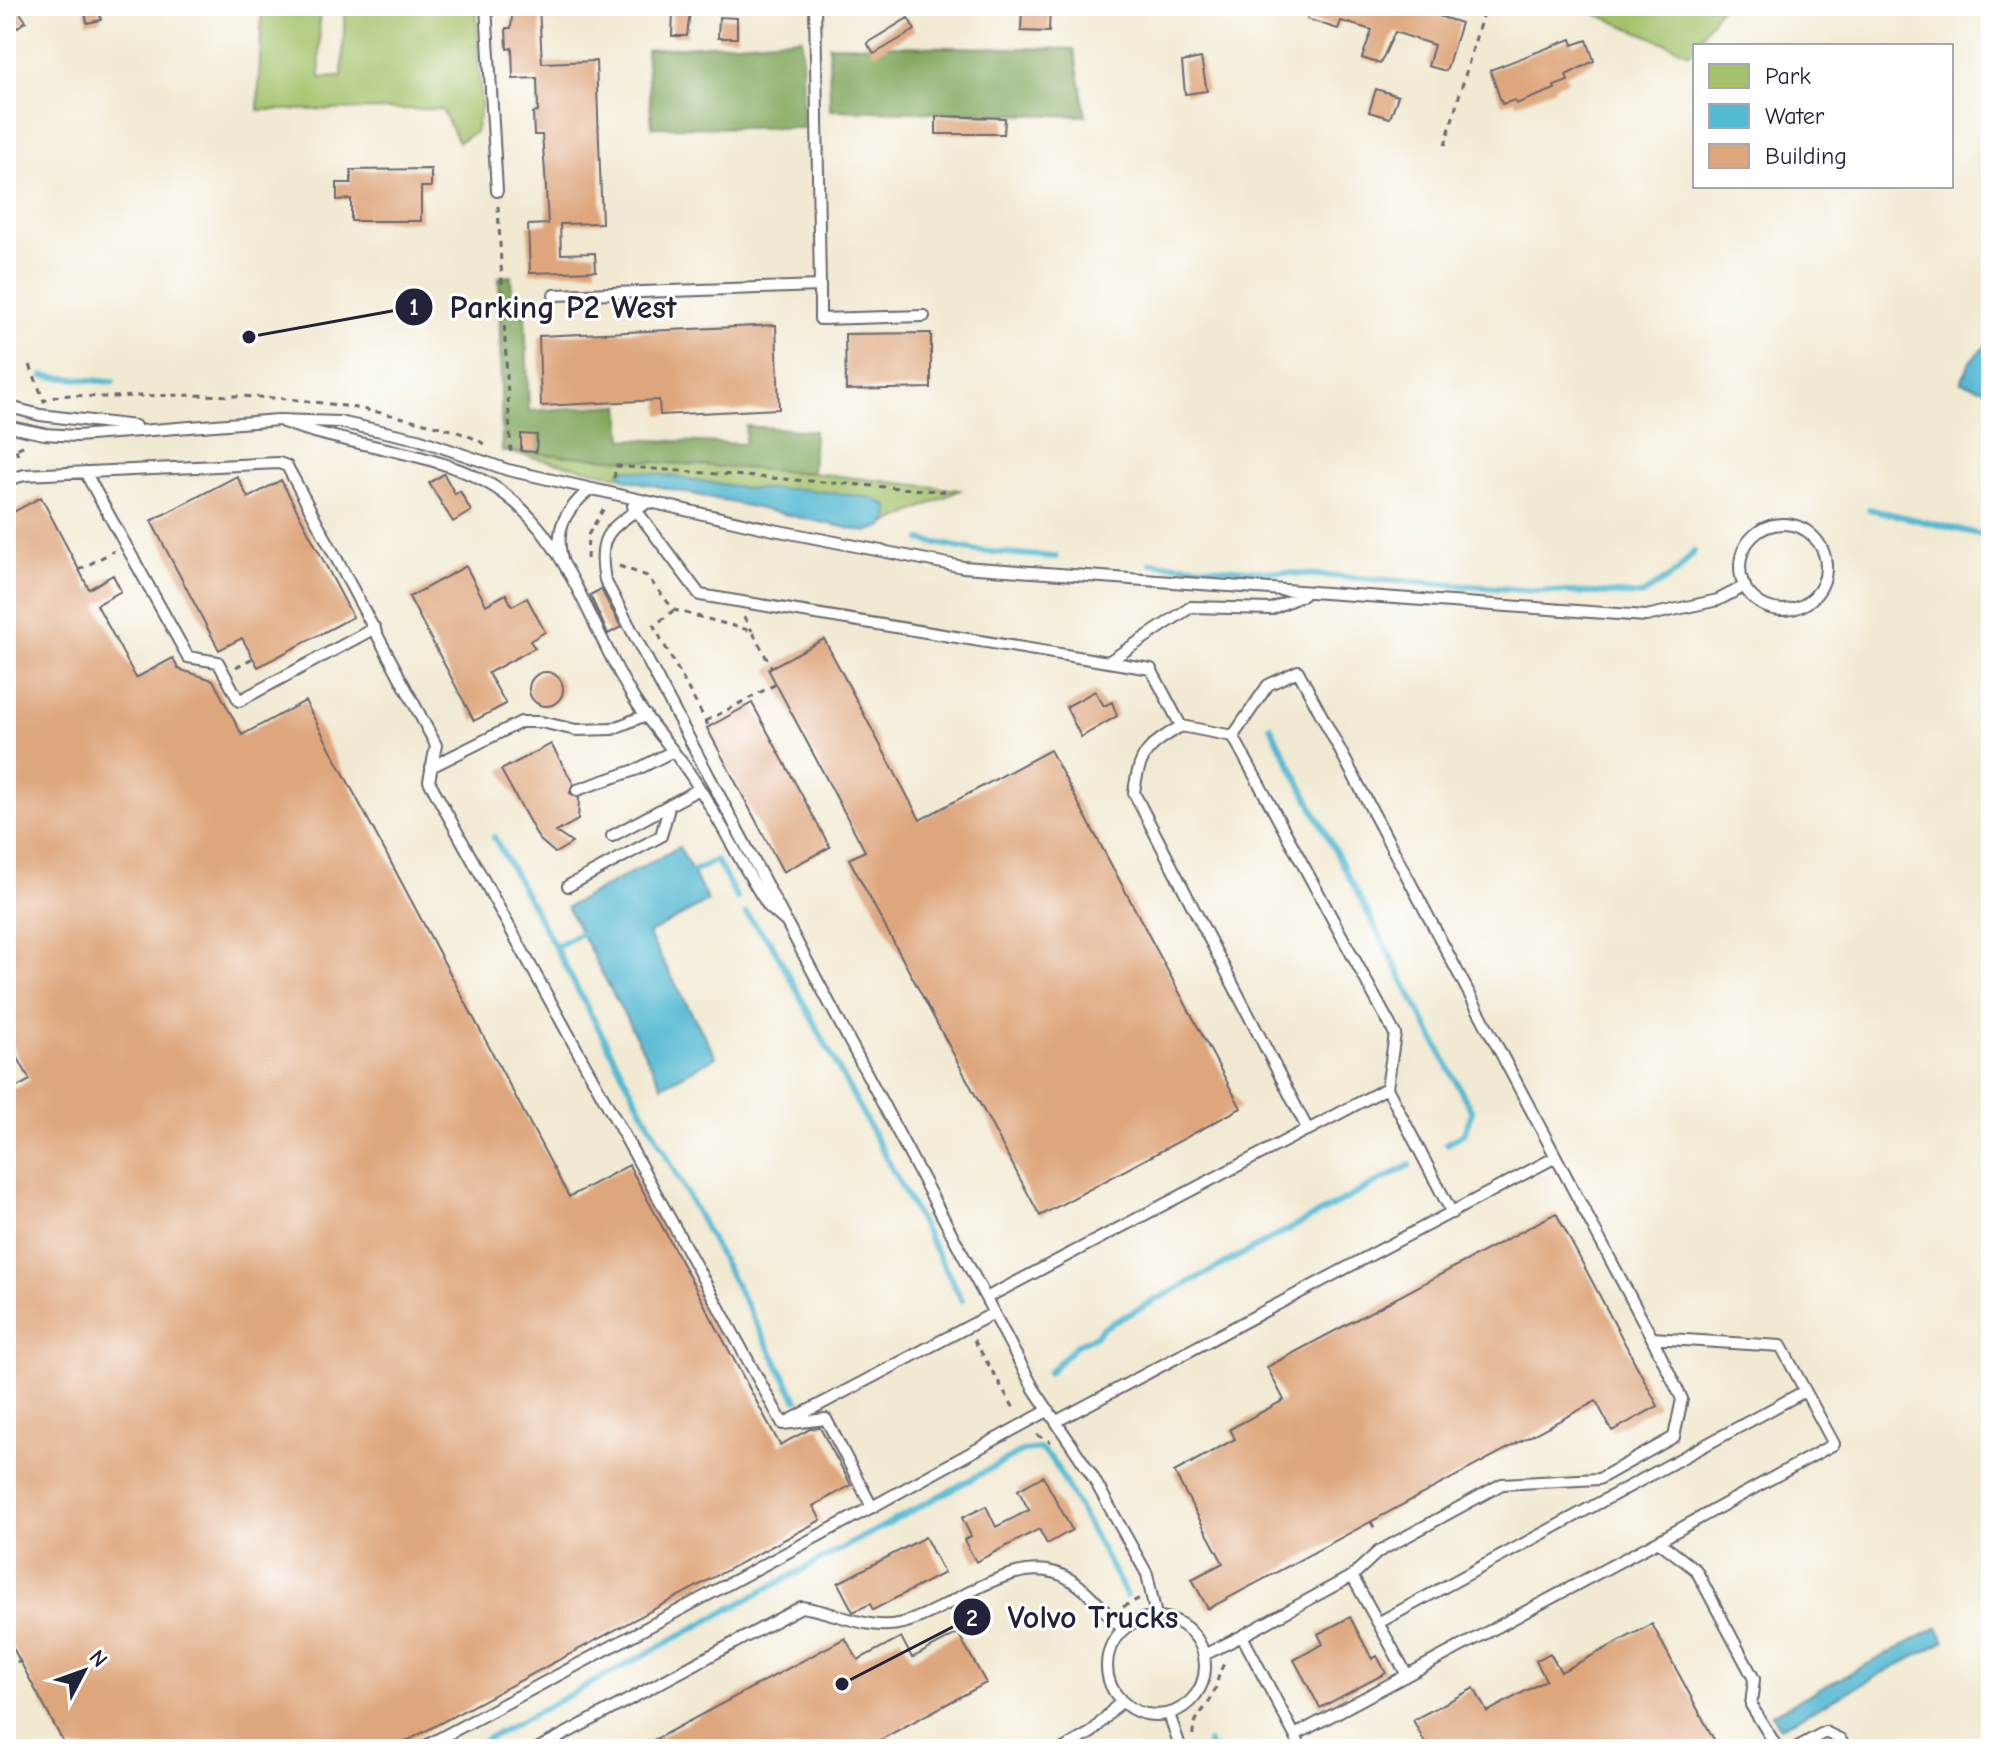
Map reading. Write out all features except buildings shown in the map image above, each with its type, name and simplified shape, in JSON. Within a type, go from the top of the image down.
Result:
[{"type":"lane","points":[[486,6],[497,191]]},
{"type":"lane","points":[[815,6],[820,319],[924,316]]},
{"type":"lane","points":[[554,295],[820,286]]},
{"type":"lane","points":[[6,407],[40,415],[149,428]]},
{"type":"lane","points":[[278,420],[319,435],[456,469],[484,481],[526,513],[564,568],[632,696],[699,789],[769,907],[791,927]]},
{"type":"lane","points":[[6,426],[44,434],[77,436],[278,420],[339,422],[405,436],[508,470],[610,494],[963,567],[1646,616],[1718,600],[1745,586]]},
{"type":"lane","points":[[6,480],[25,475],[85,472],[279,463],[287,466],[436,745],[429,781],[783,1424]]},
{"type":"lane","points":[[85,472],[188,657],[218,662],[239,701],[375,628]]},
{"type":"lane","points":[[564,568],[558,533],[566,513],[590,489]]},
{"type":"lane","points":[[627,497],[700,595],[1151,669],[1181,726]]},
{"type":"lane","points":[[648,502],[608,531],[600,551],[605,580],[994,1313],[1147,1574],[1156,1616]]},
{"type":"lane","points":[[1785,524],[1800,527],[1821,547],[1825,576],[1809,601],[1796,608],[1769,607],[1757,601],[1745,586],[1740,565],[1742,552],[1759,531],[1785,524]]},
{"type":"lane","points":[[1108,662],[1191,607],[1271,609],[1308,593]]},
{"type":"lane","points":[[1204,1655],[1352,1576],[1378,1552],[1502,1484],[1599,1479],[1674,1437],[1682,1399],[1298,671],[1268,685],[1233,736]]},
{"type":"lane","points":[[431,767],[521,722],[541,722],[576,730],[612,729],[646,715]]},
{"type":"lane","points":[[1233,736],[1181,726],[1151,744],[1138,763],[1134,793],[1308,1129]]},
{"type":"lane","points":[[1233,736],[1395,1034],[1387,1088],[1452,1213]]},
{"type":"lane","points":[[577,790],[638,769],[673,751]]},
{"type":"lane","points":[[612,836],[699,789]]},
{"type":"lane","points":[[568,886],[661,836],[670,804]]},
{"type":"lane","points":[[986,1298],[1387,1088]]},
{"type":"lane","points":[[1057,1421],[1554,1158]]},
{"type":"lane","points":[[783,1424],[994,1313]]},
{"type":"lane","points":[[1295,1735],[1834,1444],[1781,1346],[1652,1338]]},
{"type":"lane","points":[[1378,1623],[1805,1391]]},
{"type":"lane","points":[[420,1749],[1049,1410]]},
{"type":"lane","points":[[783,1424],[826,1419],[872,1507]]},
{"type":"lane","points":[[1658,1541],[1696,1570],[1754,1679],[1751,1705],[1778,1749]]},
{"type":"lane","points":[[537,1749],[801,1607],[874,1625],[901,1624],[998,1578],[1031,1571],[1053,1572],[1070,1579],[1123,1629]]},
{"type":"lane","points":[[1352,1576],[1407,1675]]},
{"type":"lane","points":[[1156,1616],[1187,1627],[1204,1655],[1205,1670],[1194,1698],[1169,1714],[1143,1713],[1121,1701],[1109,1680],[1107,1657],[1123,1629],[1133,1622],[1156,1616]]},
{"type":"lane","points":[[1242,1636],[1302,1749]]},
{"type":"lane","points":[[1063,1749],[1092,1732],[1121,1701]]},
{"type":"lane","points":[[1169,1714],[1181,1749]]},
{"type":"lane","points":[[1794,1749],[1825,1732],[1840,1739],[1846,1749]]},
{"type":"path","points":[[1445,145],[1485,6]]},
{"type":"path","points":[[497,191],[511,458]]},
{"type":"path","points":[[30,365],[44,401]]},
{"type":"path","points":[[6,455],[33,440]]},
{"type":"path","points":[[6,447],[16,449]]},
{"type":"path","points":[[16,449],[20,464]]},
{"type":"path","points":[[610,494],[616,466],[951,492]]},
{"type":"path","points":[[79,570],[118,549]]},
{"type":"path","points":[[611,564],[647,576],[674,610],[752,631],[772,668]]},
{"type":"path","points":[[674,610],[654,626],[709,727]]},
{"type":"path","points":[[229,671],[253,658]]},
{"type":"path","points":[[706,721],[776,684]]},
{"type":"path","points":[[974,1340],[1015,1410]]},
{"type":"path","points":[[1371,1522],[1375,1529]]},
{"type":"path","points":[[1123,1607],[1141,1597]]},
{"type":"path","points":[[6,1656],[21,1663]]},
{"type":"path","points":[[1195,1744],[1193,1724],[1211,1698],[1221,1666],[1230,1657]]},
{"type":"green space","points":[[262,6],[319,6],[320,78],[342,77],[345,6],[476,6],[481,107],[475,132],[458,142],[442,109],[258,110]]},
{"type":"green space","points":[[1576,6],[1721,6],[1693,44],[1690,53]]},
{"type":"green space","points":[[802,38],[803,128],[652,127],[646,50]]},
{"type":"green space","points":[[829,45],[1074,49],[1086,116],[830,110]]},
{"type":"green space","points":[[511,276],[513,315],[525,314],[529,411],[620,405],[623,439],[745,444],[746,426],[814,431],[812,473],[502,451],[499,277]]},
{"type":"green space","points":[[502,451],[812,473],[960,490],[873,530]]},
{"type":"water","points":[[1991,341],[1991,391],[1961,382],[1970,361]]},
{"type":"water","points":[[625,469],[750,489],[803,489],[872,498],[888,506],[889,519],[882,527],[866,532],[624,479],[619,471]]},
{"type":"water","points":[[679,847],[708,901],[648,934],[716,1057],[662,1086],[567,907]]},
{"type":"water","points":[[1938,1627],[1945,1641],[1779,1728],[1772,1714]]},
{"type":"waterway","points":[[43,376],[113,382]]},
{"type":"waterway","points":[[1869,509],[1991,537]]},
{"type":"waterway","points":[[921,540],[978,551],[1056,557]]},
{"type":"waterway","points":[[1544,591],[1642,595],[1677,572],[1694,552]]},
{"type":"waterway","points":[[1151,563],[1538,591]]},
{"type":"waterway","points":[[1270,726],[1472,1112],[1464,1133],[1447,1144]]},
{"type":"waterway","points":[[494,837],[555,947]]},
{"type":"waterway","points":[[692,872],[716,860],[737,898]]},
{"type":"waterway","points":[[746,914],[772,944],[962,1300]]},
{"type":"waterway","points":[[581,933],[555,947],[797,1400]]},
{"type":"waterway","points":[[1048,1373],[1078,1344],[1096,1336],[1101,1329],[1410,1165]]},
{"type":"waterway","points":[[469,1749],[1023,1451],[1040,1449],[1052,1459],[1127,1596]]},
{"type":"waterway","points":[[1208,1743],[1211,1749]]},
{"type":"place","name":"Parking P2 West","points":[[249,337]]},
{"type":"place","name":"Volvo Trucks","points":[[842,1684]]}]
